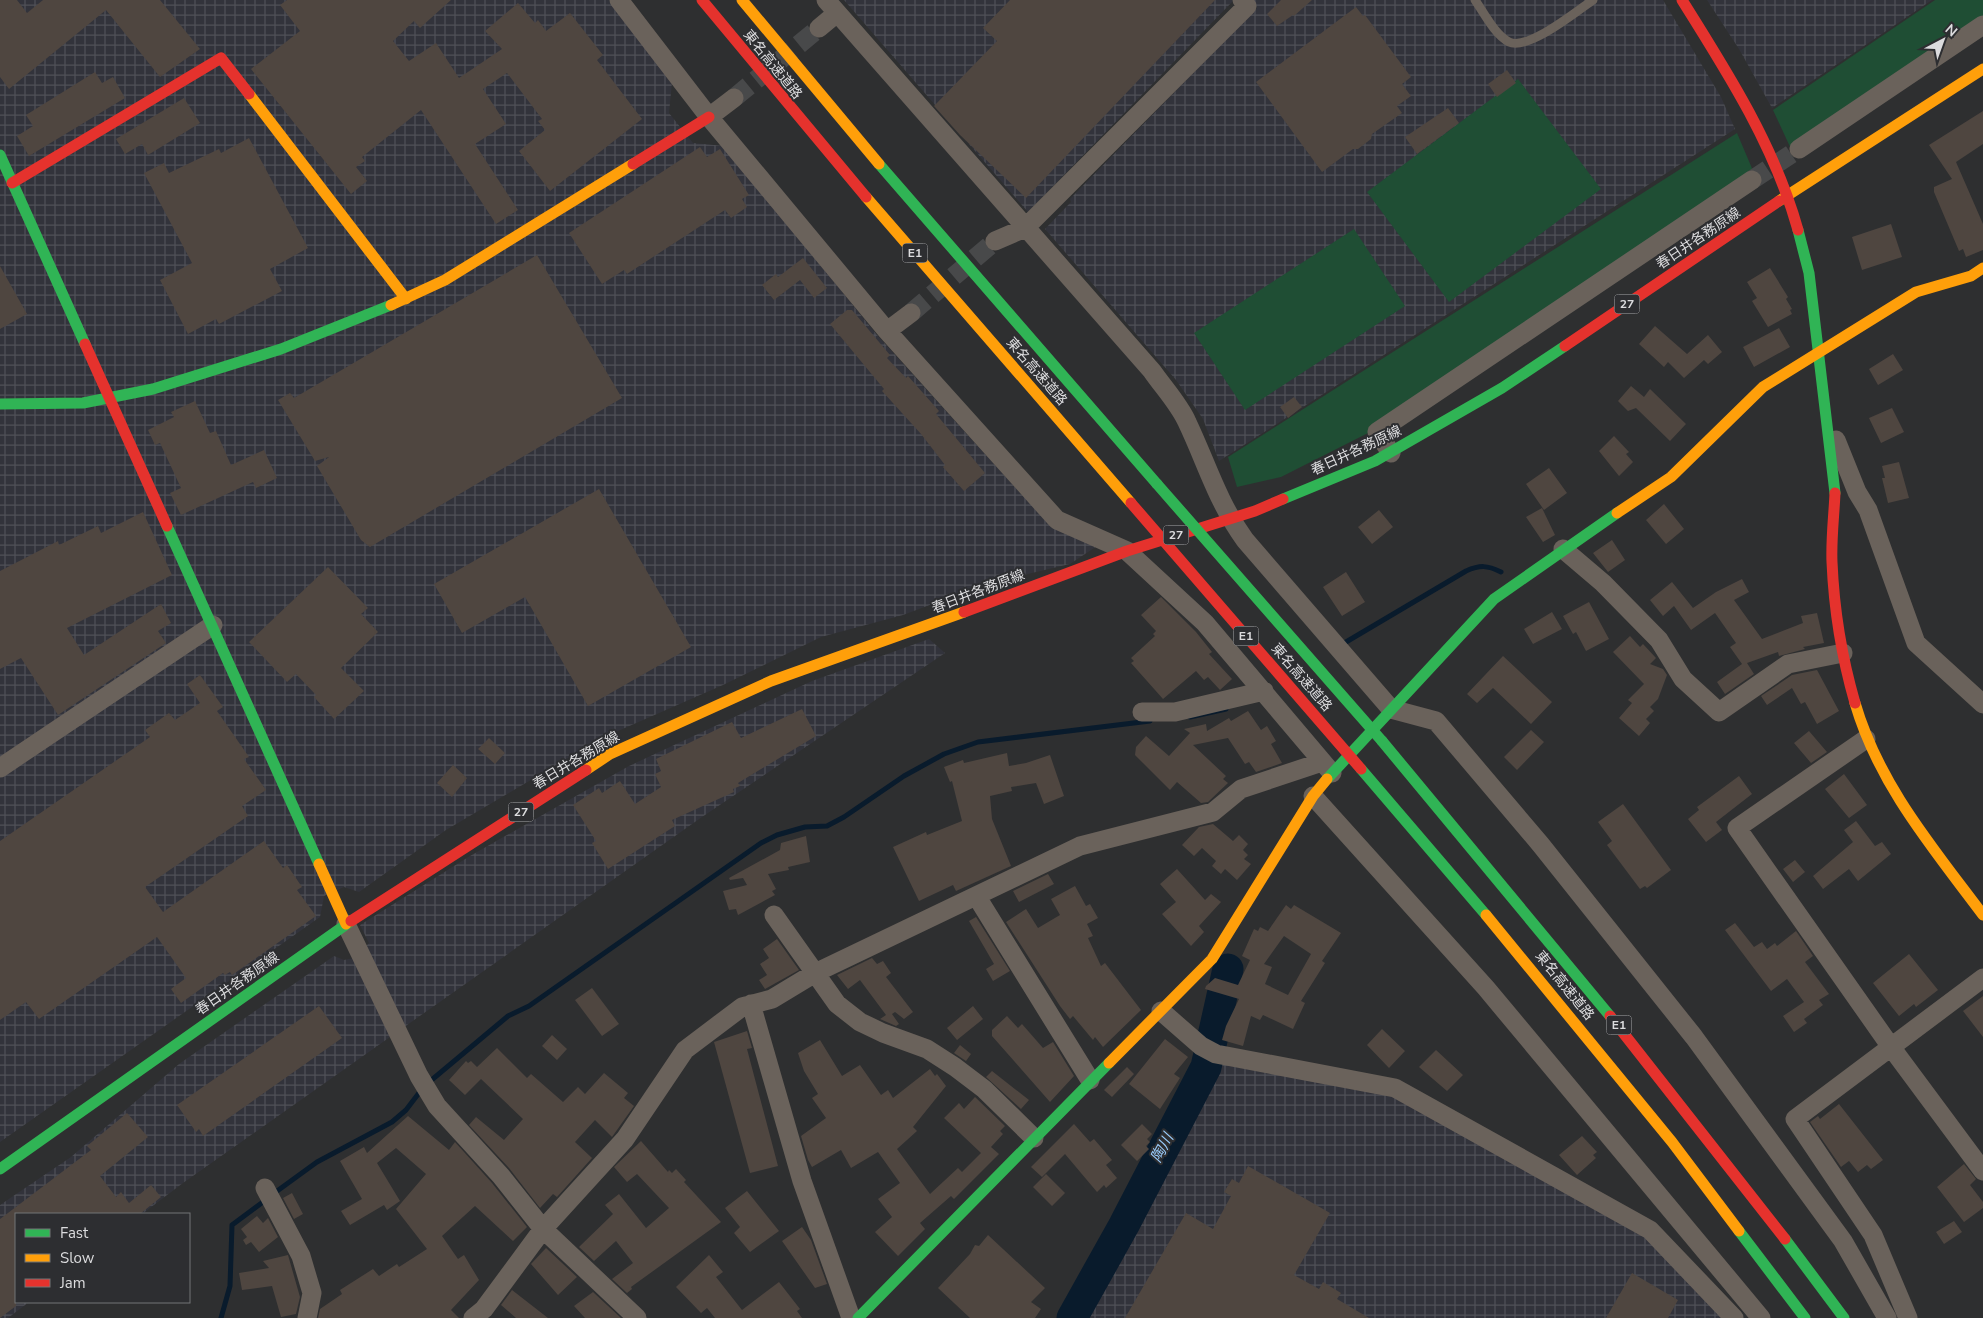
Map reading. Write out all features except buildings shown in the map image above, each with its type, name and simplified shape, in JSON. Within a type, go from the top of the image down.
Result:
[{"type":"main road","name":"東名高速道路","points":[[702,0],[802,122],[1532,967],[1672,1142],[1805,1318]]},
{"type":"main road","name":"東名高速道路","points":[[742,0],[826,103],[1382,741],[1555,945],[1679,1100],[1844,1318]]},
{"type":"main road","points":[[1682,0],[1738,89],[1788,195],[1809,273],[1820,350],[1835,486],[1832,561],[1837,617],[1846,672],[1866,739],[1902,807],[1983,915]]},
{"type":"main road","points":[[12,184],[221,58],[406,299]]},
{"type":"main road","name":"春日井各務原線","points":[[0,1169],[346,924],[610,754],[771,681],[880,644],[1127,551],[1255,511],[1391,453],[1502,388],[1788,195],[1983,69]]},
{"type":"main road","points":[[0,404],[108,400],[270,354],[406,299],[446,280],[709,117]]},
{"type":"main road","points":[[0,154],[108,400],[213,625],[346,924]]},
{"type":"main road","points":[[858,1318],[1090,1080],[1212,959],[1313,796],[1327,767],[1391,709],[1494,599],[1563,549],[1671,476],[1763,387],[1916,292],[1971,276],[1983,268]]},
{"type":"street","points":[[483,1315],[543,1229],[625,1139],[685,1050],[742,1007],[772,999],[815,973],[1080,846],[1213,812],[1241,789],[1327,767],[1264,690],[1205,623],[1127,551],[1057,520],[887,331],[709,117],[619,0]]},
{"type":"street","points":[[996,241],[1025,228],[1247,6],[1242,0]]},
{"type":"street","points":[[819,28],[831,6],[1025,228],[1082,290],[1158,379],[1186,420],[1213,486],[1230,519],[1245,540],[1391,709],[1436,721],[1541,845],[1694,1037],[1843,1241],[1887,1318]]},
{"type":"street","points":[[1799,149],[1983,25]]},
{"type":"street","points":[[709,117],[734,98]]},
{"type":"street","points":[[1391,453],[1377,432],[1752,180]]},
{"type":"street","points":[[887,331],[911,313]]},
{"type":"street","points":[[1829,425],[1857,492],[1868,510],[1916,643],[1983,704]]},
{"type":"street","points":[[1563,549],[1603,583],[1659,640],[1683,679],[1719,712],[1788,664],[1844,653]]},
{"type":"street","points":[[0,768],[213,625]]},
{"type":"street","points":[[1142,712],[1175,712],[1264,690]]},
{"type":"street","points":[[1866,739],[1736,828],[1891,1047],[1983,1171]]},
{"type":"street","points":[[1313,796],[1486,988],[1761,1318]]},
{"type":"street","points":[[977,897],[1090,1080]]},
{"type":"street","points":[[774,915],[837,1004],[860,1022],[882,1033],[927,1049],[955,1067],[984,1088],[1034,1138]]},
{"type":"street","points":[[346,924],[419,1076],[437,1106],[501,1176],[543,1229],[637,1318]]},
{"type":"street","points":[[1908,1318],[1873,1235],[1795,1119],[1983,978]]},
{"type":"street","points":[[751,1004],[802,1180],[851,1318]]},
{"type":"street","points":[[1161,1011],[1209,1050],[1395,1088],[1650,1230],[1734,1318]]},
{"type":"street","points":[[265,1188],[301,1256],[312,1293],[307,1318]]},
{"type":"lane","points":[[1475,0],[1500,35],[1508,42],[1516,44],[1542,34],[1593,0]]},
{"type":"shaded area","points":[[0,0],[612,0],[672,82],[669,113],[693,143],[724,146],[877,335],[1022,495],[1103,542],[1070,564],[989,583],[903,615],[821,637],[723,685],[602,738],[446,830],[359,892],[344,887],[324,896],[320,917],[0,1142]]},
{"type":"shaded area","points":[[844,0],[1232,0],[1233,1],[1028,212]]},
{"type":"shaded area","points":[[1251,0],[1663,0],[1721,97],[1735,129],[1219,461],[1203,419],[1176,380],[1045,229],[1071,202],[1070,199],[1257,8]]},
{"type":"shaded area","points":[[1707,0],[1932,0],[1772,108],[1739,49]]},
{"type":"shaded area","points":[[929,639],[945,653],[702,817],[183,1183],[143,1213],[15,1213],[15,1303],[28,1303],[8,1318],[0,1318],[0,1205],[71,1157],[179,1064],[334,956],[344,960],[354,958],[369,943],[360,925],[470,856],[629,766],[812,681]]},
{"type":"shaded area","points":[[1210,1060],[1397,1097],[1646,1236],[1725,1318],[1075,1318],[1168,1155]]},
{"type":"green space","points":[[1935,0],[1983,0],[1983,19],[1791,149],[1773,110]]},
{"type":"green space","points":[[1518,79],[1601,189],[1449,302],[1367,192]]},
{"type":"green space","points":[[1737,133],[1754,173],[1374,430],[1281,477],[1237,487],[1228,457]]},
{"type":"green space","points":[[1354,229],[1405,306],[1245,410],[1194,333]]},
{"type":"waterway","points":[[1346,642],[1466,571],[1484,567],[1501,572]]},
{"type":"waterway","points":[[1190,717],[1226,709]]},
{"type":"waterway","points":[[428,1083],[508,1016],[529,1006],[761,843],[777,835],[805,827],[827,826],[844,817],[904,776],[944,754],[978,742],[1150,721]]},
{"type":"waterway","name":"陶川","points":[[1072,1318],[1124,1225],[1206,1067],[1228,969]]},
{"type":"waterway","points":[[273,1194],[317,1162],[392,1122],[406,1110],[422,1089]]},
{"type":"waterway","points":[[221,1318],[230,1286],[232,1225],[267,1199]]},
{"type":"tunnel","points":[[734,98],[819,28]]},
{"type":"tunnel","points":[[1752,180],[1799,149]]},
{"type":"tunnel","points":[[911,313],[995,241]]},
{"type":"traffic: fast","points":[[0,155],[85,344]]},
{"type":"traffic: fast","points":[[879,164],[1157,484]]},
{"type":"traffic: fast","points":[[1798,230],[1809,273],[1835,493]]},
{"type":"traffic: fast","points":[[0,404],[83,403],[153,389],[281,349],[391,305]]},
{"type":"traffic: fast","points":[[1283,499],[1375,461],[1502,388],[1565,346]]},
{"type":"traffic: fast","points":[[1157,484],[1382,741]]},
{"type":"traffic: fast","points":[[1327,779],[1494,599],[1617,513]]},
{"type":"traffic: fast","points":[[167,526],[319,864]]},
{"type":"traffic: fast","points":[[1382,741],[1610,1016]]},
{"type":"traffic: fast","points":[[1361,769],[1486,915]]},
{"type":"traffic: fast","points":[[0,1169],[351,921]]},
{"type":"traffic: fast","points":[[858,1318],[1109,1063]]},
{"type":"traffic: fast","points":[[1739,1231],[1805,1318]]},
{"type":"traffic: fast","points":[[1785,1239],[1844,1318]]},
{"type":"traffic: slow","points":[[742,0],[879,164]]},
{"type":"traffic: slow","points":[[1779,201],[1983,69]]},
{"type":"traffic: slow","points":[[249,94],[406,299]]},
{"type":"traffic: slow","points":[[391,305],[445,280],[633,164]]},
{"type":"traffic: slow","points":[[866,197],[1131,503]]},
{"type":"traffic: slow","points":[[1617,513],[1671,477],[1763,387],[1916,292],[1971,276],[1983,268]]},
{"type":"traffic: slow","points":[[586,770],[610,754],[771,681],[964,612]]},
{"type":"traffic: slow","points":[[1855,703],[1865,733],[1878,761],[1909,815],[1983,915]]},
{"type":"traffic: slow","points":[[1109,1063],[1212,959],[1313,796],[1327,779]]},
{"type":"traffic: slow","points":[[319,864],[346,924]]},
{"type":"traffic: slow","points":[[1486,915],[1672,1142],[1739,1231]]},
{"type":"traffic: jam","points":[[702,0],[866,197]]},
{"type":"traffic: jam","points":[[1682,0],[1749,111],[1777,169],[1798,230]]},
{"type":"traffic: jam","points":[[12,183],[221,58],[249,94]]},
{"type":"traffic: jam","points":[[633,164],[709,117]]},
{"type":"traffic: jam","points":[[1565,346],[1779,201]]},
{"type":"traffic: jam","points":[[85,344],[167,526]]},
{"type":"traffic: jam","points":[[1835,493],[1832,536],[1833,580],[1846,669],[1855,703]]},
{"type":"traffic: jam","points":[[964,612],[1127,551],[1255,511],[1283,499]]},
{"type":"traffic: jam","points":[[1131,503],[1361,769]]},
{"type":"traffic: jam","points":[[351,921],[586,770]]},
{"type":"traffic: jam","points":[[1610,1016],[1785,1239]]}]
